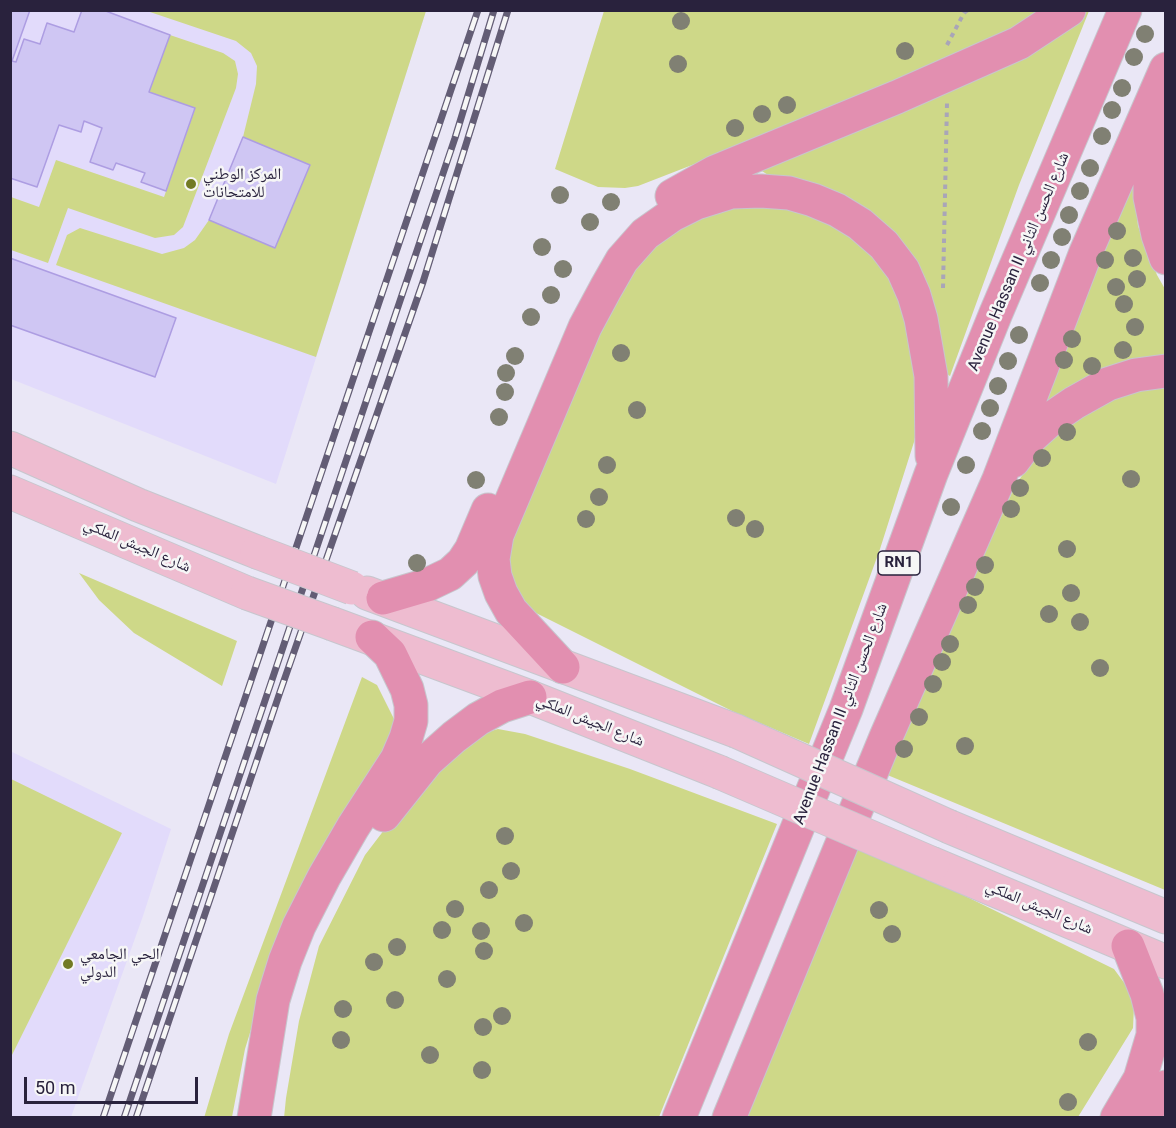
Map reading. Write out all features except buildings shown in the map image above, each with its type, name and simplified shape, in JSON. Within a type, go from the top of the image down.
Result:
[{"type":"highway","points":[[383,598],[427,585],[450,574],[463,562],[471,550],[577,295],[596,260],[614,239],[643,212],[715,172],[897,97],[1019,43],[1069,10]]},
{"type":"highway","name":"Avenue Hassan II شارع الحسن الثاني","points":[[679,1118],[846,709],[931,474],[996,313],[1125,10]]},
{"type":"highway","points":[[733,1113],[886,737],[999,478],[1086,252],[1166,69]]},
{"type":"highway","points":[[1151,106],[1150,197],[1158,235],[1166,258]]},
{"type":"highway","points":[[563,667],[511,611],[501,593],[495,576],[493,559],[497,535],[585,327],[606,288],[622,261],[645,234],[672,215],[696,203],[731,192],[761,190],[789,193],[837,210],[860,224],[884,245],[903,270],[914,295],[927,348],[932,400],[931,474]]},
{"type":"highway","points":[[999,478],[1031,437],[1052,418],[1108,384],[1136,375],[1166,372]]},
{"type":"highway","points":[[254,1118],[273,1000],[285,961],[299,926],[324,877],[397,759],[411,721],[411,705],[407,689],[390,654],[372,637]]},
{"type":"highway","points":[[272,1118],[285,1039],[304,975],[322,927],[362,850],[402,791],[428,761],[454,737],[478,719],[502,706],[530,697]]},
{"type":"highway","points":[[1117,1118],[1140,1079],[1153,1035],[1153,1018],[1128,946]]},
{"type":"highway","points":[[1140,1118],[1166,1088]]},
{"type":"main road","points":[[10,448],[138,506],[736,731],[950,827],[1166,917]]},
{"type":"main road","name":"شارع الجيش الملكي","points":[[10,492],[247,593],[372,637],[719,772],[1166,962]]},
{"type":"path","points":[[943,288],[947,44],[964,13],[968,10]]},
{"type":"shaded area","name":"المركز الوطني للامتحانات","points":[[10,11],[426,11],[276,484],[11,379]]},
{"type":"shaded area","name":"الحي الجامعي الدولي","points":[[10,751],[171,829],[143,916],[71,1117],[11,1117]]},
{"type":"green space","points":[[147,11],[426,11],[316,357],[56,265],[67,235],[80,228],[162,254],[184,248],[195,240],[209,220],[243,137],[256,84],[257,66],[251,53],[236,41]]},
{"type":"green space","points":[[604,11],[1048,11],[1013,32],[705,160],[638,186],[625,188],[598,187],[555,169]]},
{"type":"green space","points":[[1083,11],[1089,11],[1019,185],[950,376],[941,370],[925,291],[810,185],[768,175],[759,169]]},
{"type":"green space","points":[[170,35],[223,53],[235,61],[238,74],[236,88],[183,227],[174,235],[155,238],[68,208],[48,263],[11,250],[11,197],[39,207],[56,160],[164,197],[195,109],[149,92]]},
{"type":"green space","points":[[1133,181],[1138,226],[1157,275],[1165,289],[1165,357],[1034,417]]},
{"type":"green space","points":[[741,205],[788,205],[847,232],[878,260],[902,299],[920,413],[914,442],[880,549],[809,744],[734,712],[526,608],[515,589],[510,567],[510,550],[516,522],[573,386],[632,266],[685,222]]},
{"type":"green space","points":[[1165,383],[1165,890],[885,774],[1015,486],[1038,452],[1071,419],[1097,402]]},
{"type":"green space","points":[[79,573],[237,641],[222,686],[134,633],[99,600]]},
{"type":"green space","points":[[362,677],[377,685],[395,721],[388,759],[266,981],[245,1049],[232,1117],[204,1118],[229,1034]]},
{"type":"green space","points":[[498,729],[525,734],[630,769],[777,824],[659,1117],[284,1118],[299,1021],[319,946],[365,855],[410,796],[477,735]]},
{"type":"green space","points":[[11,779],[122,833],[11,1057]]},
{"type":"green space","points":[[853,841],[1114,969],[1125,984],[1134,1006],[1133,1028],[1078,1117],[748,1118],[748,1102]]},
{"type":"railway","points":[[103,1118],[478,10]]},
{"type":"railway","points":[[124,1118],[455,138],[494,10]]},
{"type":"railway","points":[[136,1118],[280,692],[423,282],[508,10]]},
{"type":"place","name":"المركز الوطني للامتحانات","points":[[191,184]]},
{"type":"place","name":"الحي الجامعي الدولي","points":[[68,964]]}]
